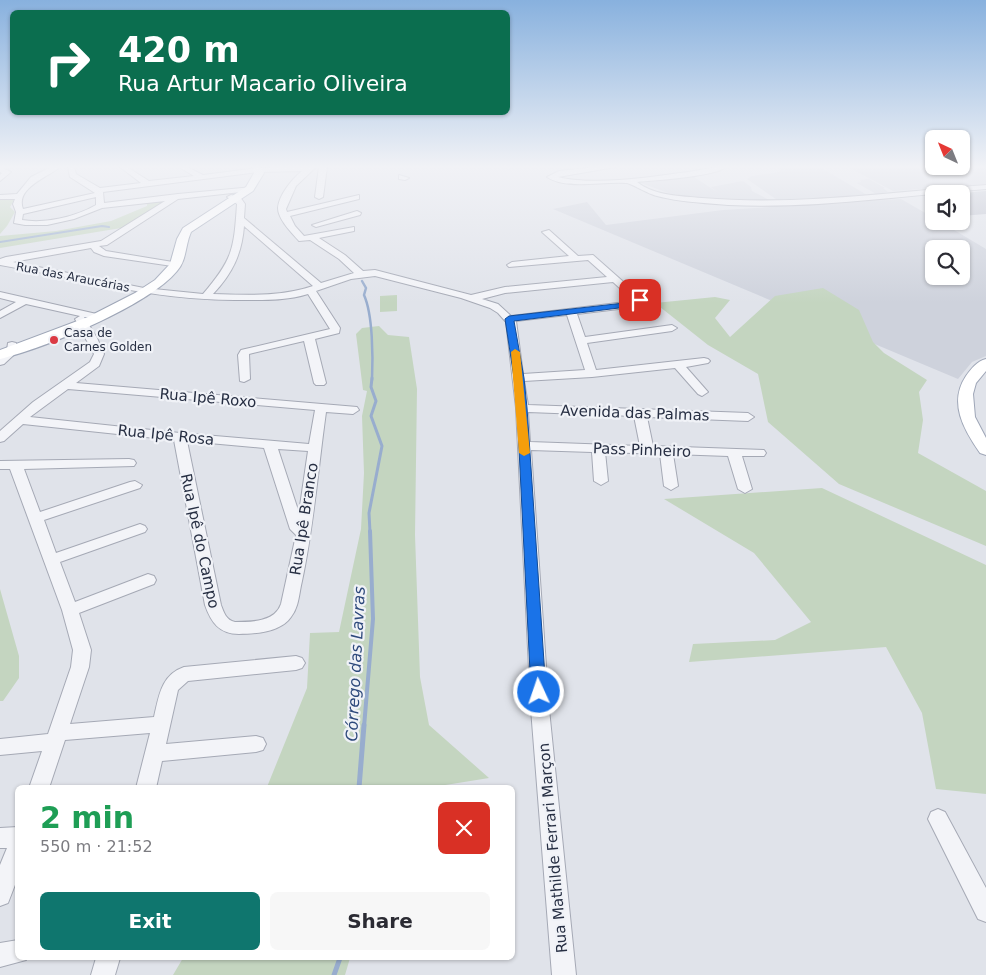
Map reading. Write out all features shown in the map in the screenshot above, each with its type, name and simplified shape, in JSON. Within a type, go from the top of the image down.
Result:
[{"type":"main road","points":[[6,350],[88,318],[143,290],[167,275],[172,264],[181,254],[181,233],[211,212]]},
{"type":"main road","points":[[986,363],[969,380],[964,401],[970,424],[986,450]]},
{"type":"main road","points":[[986,424],[986,434]]},
{"type":"street","points":[[20,212],[17,221],[27,224],[78,216],[86,212]]},
{"type":"street","points":[[0,262],[94,246],[107,242],[153,212]]},
{"type":"street","points":[[207,295],[220,282],[235,257],[240,212]]},
{"type":"street","points":[[295,212],[284,215],[300,238],[313,238],[351,229]]},
{"type":"street","points":[[308,212],[322,235]]},
{"type":"street","points":[[316,225],[357,213]]},
{"type":"street","points":[[240,218],[315,288],[336,330],[332,333],[245,352],[243,355],[244,379]]},
{"type":"street","points":[[238,229],[250,228]]},
{"type":"street","points":[[546,232],[576,258]]},
{"type":"street","points":[[313,238],[342,257],[361,274]]},
{"type":"street","points":[[94,246],[97,250],[104,253],[172,264]]},
{"type":"street","points":[[143,290],[207,295],[279,297],[361,274],[381,274],[472,298],[494,306],[509,319],[635,304],[640,301],[592,258],[576,258],[512,266]]},
{"type":"street","name":"Rua das Araucárias","points":[[0,262],[143,290]]},
{"type":"street","points":[[472,298],[504,290],[615,279]]},
{"type":"street","points":[[0,295],[26,300],[88,318],[99,354],[95,364],[19,420],[0,438]]},
{"type":"street","points":[[0,315],[26,300]]},
{"type":"street","points":[[571,311],[592,374]]},
{"type":"street","name":"Rua Mathilde Ferrari Marçon","points":[[509,319],[522,408],[540,709],[564,975]]},
{"type":"street","points":[[581,341],[672,328]]},
{"type":"street","points":[[309,338],[320,383]]},
{"type":"street","points":[[0,362],[6,350]]},
{"type":"street","points":[[519,378],[592,374],[704,361]]},
{"type":"street","points":[[678,364],[702,392]]},
{"type":"street","name":"Rua Ipê Roxo","points":[[64,385],[353,410]]},
{"type":"street","name":"Rua Ipê Branco","points":[[271,624],[285,614],[288,606],[303,534],[320,412],[323,408]]},
{"type":"street","name":"Avenida das Palmas","points":[[522,408],[748,418]]},
{"type":"street","points":[[640,413],[647,450]]},
{"type":"street","name":"Rua Ipê Rosa","points":[[19,420],[180,437],[314,448]]},
{"type":"street","name":"Rua Ipê do Campo","points":[[180,437],[217,618],[226,626],[238,628],[271,624]]},
{"type":"street","points":[[270,445],[297,529],[303,534]]},
{"type":"street","name":"Pass Pinheiro","points":[[524,446],[759,453]]},
{"type":"street","points":[[598,448],[601,481]]},
{"type":"street","points":[[666,450],[671,486]]},
{"type":"street","points":[[734,453],[745,489]]},
{"type":"street","points":[[40,785],[80,667],[82,650],[70,610],[36,518],[8,465],[129,463]]},
{"type":"street","points":[[36,518],[135,485]]},
{"type":"street","points":[[51,560],[140,529]]},
{"type":"street","points":[[70,610],[148,580]]},
{"type":"street","points":[[147,785],[170,687],[178,678],[184,674],[296,663]]},
{"type":"street","points":[[0,747],[161,724]]},
{"type":"street","points":[[154,753],[256,744]]},
{"type":"street","points":[[938,819],[986,911]]},
{"type":"street","points":[[0,838],[15,837]]},
{"type":"street","points":[[0,895],[15,854]]},
{"type":"street","points":[[0,954],[15,952]]},
{"type":"street","points":[[103,975],[107,960]]},
{"type":"shaded area","points":[[561,212],[596,212],[606,225],[704,212],[924,212],[925,230],[954,230],[986,249],[986,356],[972,362],[958,379]]},
{"type":"green space","points":[[0,212],[15,212],[7,226],[0,234]]},
{"type":"green space","points":[[131,212],[151,212],[121,228],[0,248],[0,236],[56,231],[111,221]]},
{"type":"green space","points":[[823,288],[859,310],[873,342],[884,353],[927,380],[919,392],[923,420],[918,453],[986,491],[986,546],[839,484],[768,422],[758,374],[708,345],[655,303],[715,297],[730,300],[715,318],[730,337],[775,296]]},
{"type":"green space","points":[[397,295],[397,311],[380,312],[380,296]]},
{"type":"green space","points":[[379,326],[388,335],[409,337],[417,389],[415,535],[420,677],[429,725],[489,778],[445,785],[268,785],[307,688],[310,633],[339,632],[361,529],[364,473],[362,416],[367,391],[363,390],[356,334],[362,328]]},
{"type":"green space","points":[[822,488],[986,565],[986,794],[936,789],[922,713],[886,647],[689,662],[693,644],[775,640],[811,622],[754,553],[664,499]]},
{"type":"green space","points":[[0,589],[19,656],[19,678],[3,701],[0,701]]},
{"type":"green space","points":[[182,960],[349,960],[345,975],[173,975]]},
{"type":"building","points":[[970,212],[986,212],[970,215]]},
{"type":"waterway","points":[[0,242],[102,226],[109,227]]},
{"type":"waterway","name":"Córrego das Lavras","points":[[362,281],[366,288],[364,295],[371,325],[372,378]]},
{"type":"waterway","name":"Córrego das Lavras","points":[[370,532],[369,513],[382,446],[371,416],[376,401],[371,387],[372,378]]},
{"type":"waterway","name":"Córrego das Lavras","points":[[364,727],[373,619],[370,531]]},
{"type":"waterway","name":"Córrego das Lavras","points":[[359,785],[364,725]]},
{"type":"waterway","name":"Córrego das Lavras","points":[[334,975],[339,960]]},
{"type":"slow traffic","points":[[515,352],[522,408],[524,453]]},
{"type":"place","name":"Casa de Carnes Golden","points":[[54,340]]},
{"type":"route","points":[[539,692],[522,408],[511,322],[509,319],[635,304],[640,300]]}]
